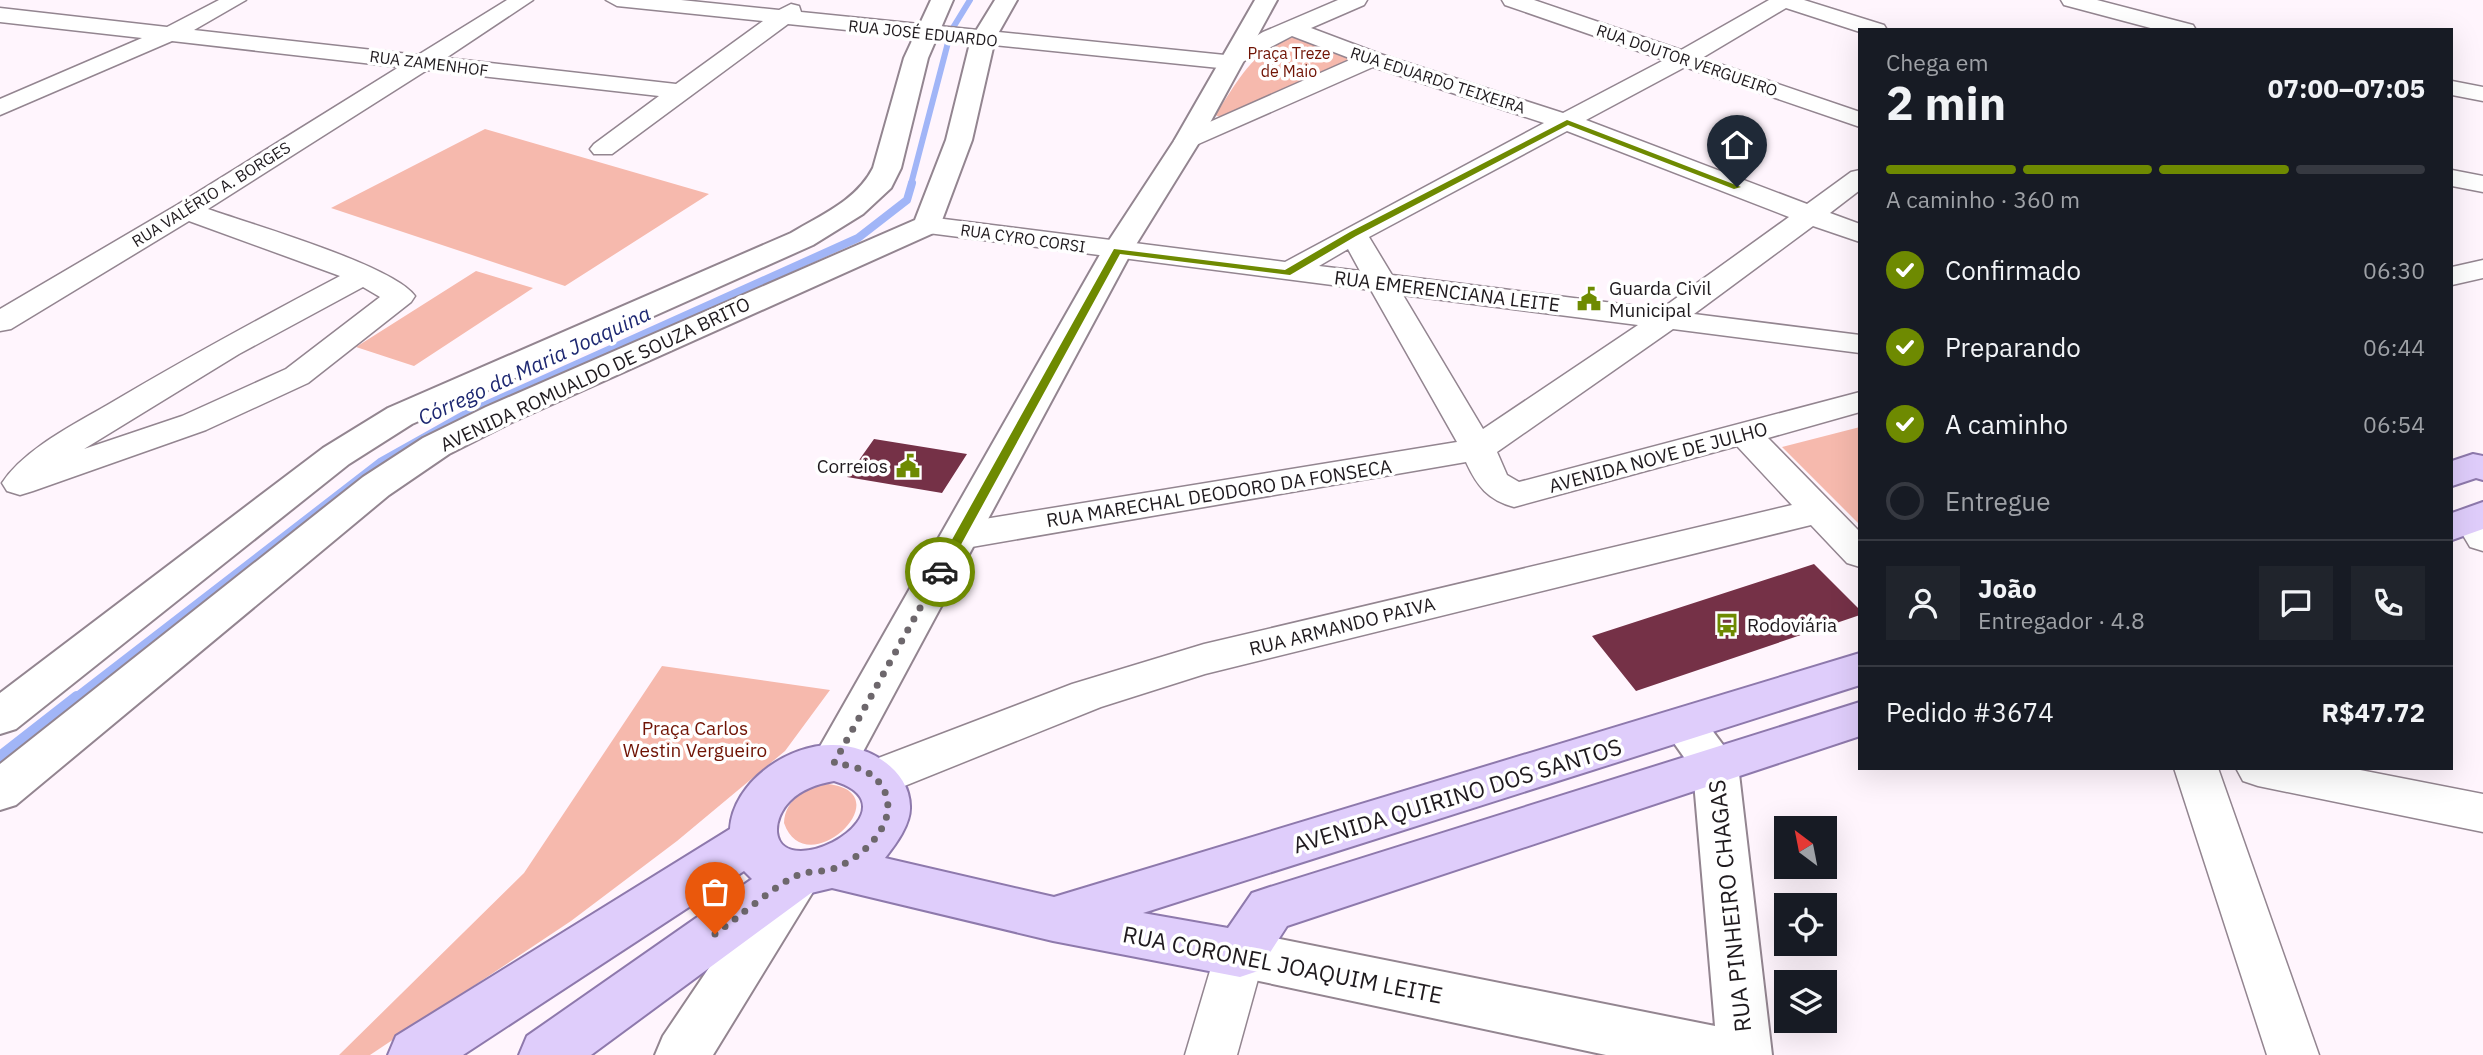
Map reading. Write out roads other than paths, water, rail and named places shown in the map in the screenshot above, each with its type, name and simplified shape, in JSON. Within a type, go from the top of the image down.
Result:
[{"type":"main road","name":"AVENIDA ROMUALDO DE SOUZA BRITO","points":[[3,710],[336,456],[400,416],[802,239],[853,208],[877,188],[887,168],[916,58],[942,0]]},
{"type":"main road","points":[[928,225],[959,140],[983,39],[1006,0]]},
{"type":"main road","points":[[855,771],[960,536],[1117,251],[1187,141],[1266,0]]},
{"type":"main road","name":"AVENIDA ROMUALDO DE SOUZA BRITO","points":[[0,791],[366,495],[436,446],[498,415],[928,225]]},
{"type":"main road","name":"AVENIDA QUIRINO DOS SANTOS","points":[[1053,919],[1684,726],[1858,670]]},
{"type":"main road","points":[[1240,954],[1270,909],[1858,720]]},
{"type":"main road","name":"RUA PINHEIRO CHAGAS","points":[[1684,726],[1715,765],[1745,1055]]},
{"type":"main road","points":[[546,1055],[818,871],[865,850],[884,825],[888,808],[885,791],[855,771],[813,766],[792,775],[774,787],[759,804],[752,822],[752,840],[757,853],[768,863],[782,871],[818,871]]},
{"type":"main road","points":[[415,1055],[752,840]]},
{"type":"main road","points":[[682,1055],[818,871]]},
{"type":"main road","name":"RUA CORONEL JOAQUIM LEITE","points":[[818,871],[1730,1055]]},
{"type":"street","points":[[0,108],[174,32],[235,0]]},
{"type":"street","name":"RUA VALÉRIO A. BORGES","points":[[0,322],[187,211],[522,0]]},
{"type":"street","name":"RUA JOSÉ EDUARDO","points":[[617,0],[1229,62]]},
{"type":"street","points":[[603,149],[806,0]]},
{"type":"street","points":[[1229,62],[1291,28],[1356,0]]},
{"type":"street","name":"RUA DOUTOR VERGUEIRO","points":[[1513,0],[1858,119]]},
{"type":"street","points":[[1287,273],[1353,234],[1683,59],[1784,0],[1869,28]]},
{"type":"street","points":[[2073,11],[2100,3],[2179,28]]},
{"type":"street","name":"RUA ZAMENHOF","points":[[0,15],[174,32],[419,63],[684,92]]},
{"type":"street","name":"RUA EDUARDO TEIXEIRA","points":[[1291,28],[1372,59],[1567,122],[1858,233]]},
{"type":"street","points":[[1187,141],[1372,59]]},
{"type":"street","points":[[2453,89],[2483,94]]},
{"type":"street","points":[[2453,178],[2483,184]]},
{"type":"street","points":[[1353,234],[1478,449],[1669,317],[1858,179]]},
{"type":"street","points":[[10,488],[194,423],[297,376],[400,296],[364,275],[187,211]]},
{"type":"street","name":"RUA CYRO CORSI","points":[[928,225],[1117,251]]},
{"type":"street","name":"RUA EMERENCIANA LEITE","points":[[1117,251],[1669,317],[1858,344]]},
{"type":"street","points":[[2453,276],[2483,269]]},
{"type":"street","points":[[10,488],[74,439],[228,347],[364,275]]},
{"type":"street","name":"AVENIDA NOVE DE JULHO","points":[[1478,449],[1493,482],[1514,495],[1858,403]]},
{"type":"street","points":[[1744,433],[1858,552]]},
{"type":"street","name":"RUA MARECHAL DEODORO DA FONSECA","points":[[960,536],[1478,449]]},
{"type":"street","name":"RUA ARMANDO PAIVA","points":[[855,771],[1204,659],[1819,511]]},
{"type":"street","points":[[2197,770],[2293,1055]]},
{"type":"street","points":[[2268,770],[2483,813]]},
{"type":"street","points":[[1211,1055],[1240,954]]},
{"type":"waterway","name":"Córrego da Maria Joaquina","points":[[911,184],[951,31],[970,0]]},
{"type":"waterway","name":"Córrego da Maria Joaquina","points":[[468,413],[858,238],[907,200],[912,183]]},
{"type":"waterway","name":"Córrego da Maria Joaquina","points":[[75,699],[382,462],[471,412]]},
{"type":"waterway","name":"Córrego da Maria Joaquina","points":[[0,757],[77,697]]},
{"type":"place","name":"Guarda Civil Municipal","points":[[1589,299]]},
{"type":"place","name":"Correios","points":[[908,466]]},
{"type":"place","name":"Rodoviária","points":[[1727,625]]},
{"type":"park label","name":"Praça Treze de Maio","points":[[1289,62]]},
{"type":"park label","name":"Praça Carlos Westin Vergueiro","points":[[695,739]]}]
